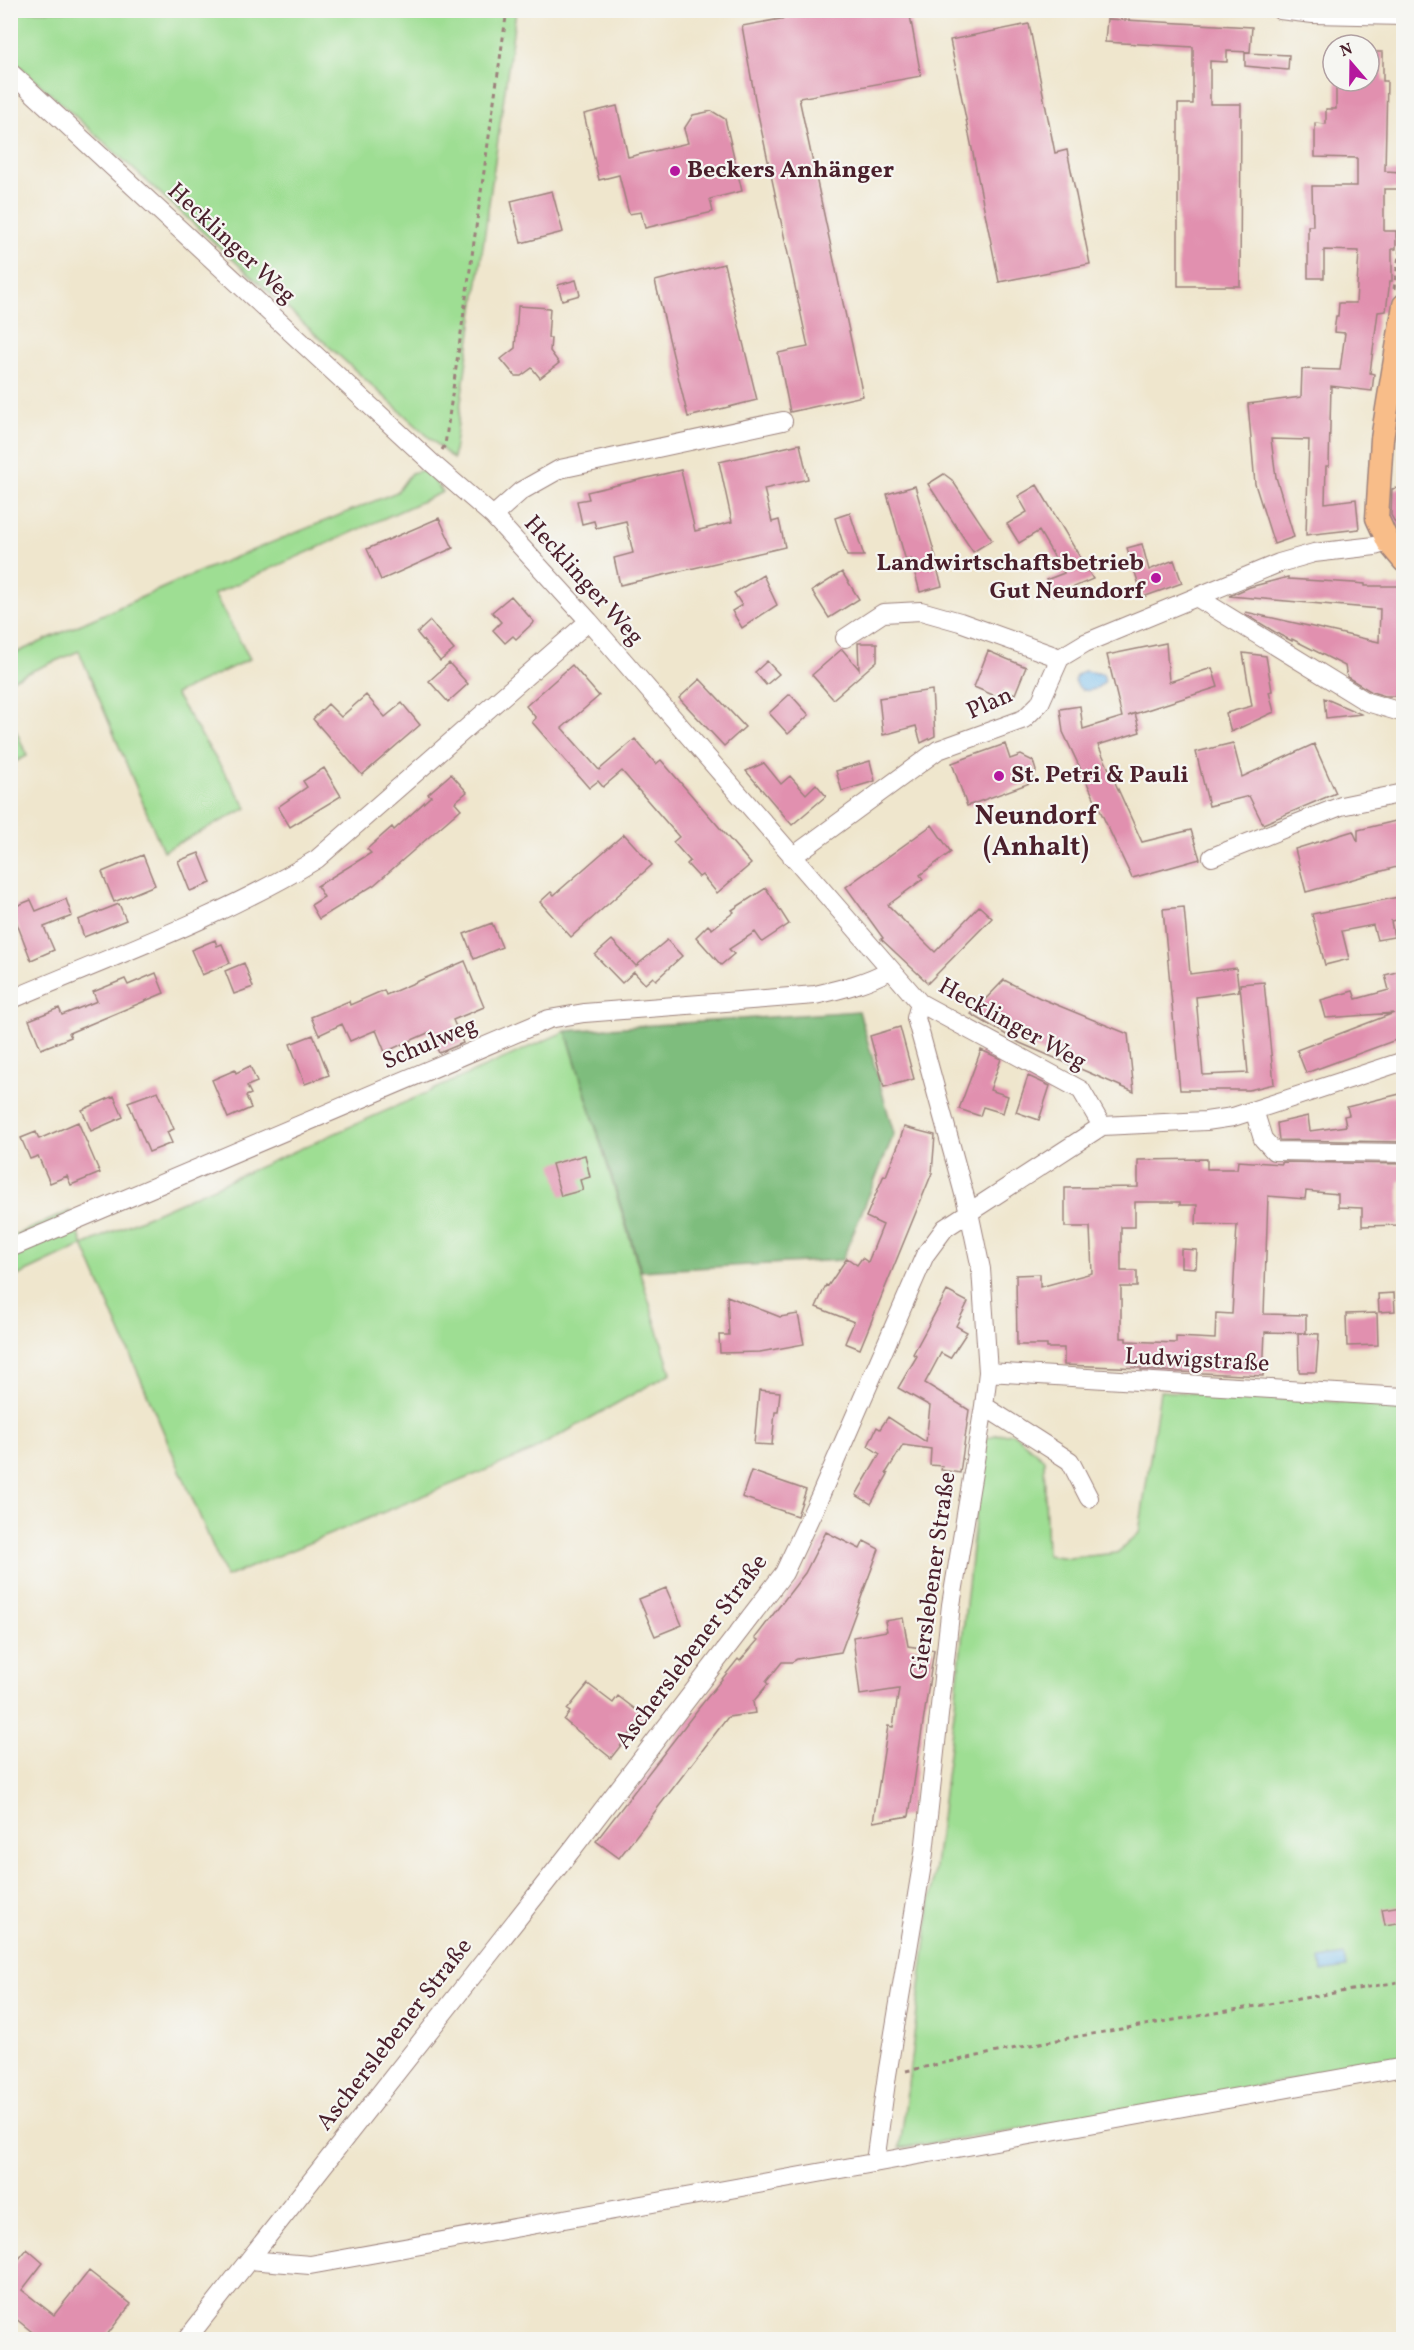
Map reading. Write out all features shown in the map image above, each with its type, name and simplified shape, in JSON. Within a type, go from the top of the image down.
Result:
[{"type":"main road","points":[[1404,305],[1382,439],[1377,518],[1388,542],[1404,561]]},
{"type":"street","points":[[1280,10],[1313,14],[1403,16]]},
{"type":"street","name":"Hecklinger Weg","points":[[10,72],[433,464],[494,516],[589,621],[920,1003],[1082,1090],[1102,1126]]},
{"type":"street","points":[[494,516],[521,491],[560,469],[783,421]]},
{"type":"street","points":[[845,638],[883,613],[921,611],[960,622],[1060,658],[1085,643],[1279,564],[1314,553],[1375,546],[1388,542]]},
{"type":"street","points":[[1198,598],[1366,702],[1404,713]]},
{"type":"street","points":[[10,1000],[222,910],[279,883],[317,859],[589,621]]},
{"type":"street","name":"Plan","points":[[792,857],[938,750],[1024,719],[1040,703],[1060,658]]},
{"type":"street","points":[[1212,857],[1341,806],[1404,793]]},
{"type":"street","name":"Schulweg","points":[[10,1248],[549,1019],[584,1013],[815,995],[861,984],[890,970]]},
{"type":"street","name":"Gierslebener Straße","points":[[875,2162],[924,1853],[951,1605],[984,1406],[987,1372],[981,1269],[969,1212],[916,1018],[920,1003]]},
{"type":"street","points":[[1102,1126],[1206,1121],[1233,1117],[1404,1061]]},
{"type":"street","points":[[1254,1110],[1263,1139],[1274,1151],[1404,1153]]},
{"type":"street","name":"Ascherslebener Straße","points":[[186,2340],[574,1847],[784,1574],[924,1255],[945,1228],[1102,1126]]},
{"type":"street","name":"Ludwigstraße","points":[[987,1372],[1404,1397]]},
{"type":"street","points":[[984,1406],[1070,1461],[1089,1498]]},
{"type":"street","points":[[249,2260],[310,2265],[1404,2067]]},
{"type":"path","points":[[433,464],[445,445],[507,10]]},
{"type":"path","points":[[1403,16],[1404,93]]},
{"type":"path","points":[[887,2075],[1045,2042],[1404,1981]]},
{"type":"green space","points":[[10,11],[516,11],[453,459],[11,58]]},
{"type":"green space","points":[[425,470],[443,492],[214,594],[250,659],[175,694],[247,808],[163,851],[79,651],[11,680],[11,655],[201,571],[397,492],[411,473]]},
{"type":"green space","points":[[10,717],[27,756],[11,764],[10,764]]},
{"type":"green space","points":[[859,1011],[894,1134],[842,1260],[641,1271],[566,1031]]},
{"type":"green space","points":[[566,1031],[671,1373],[530,1452],[226,1577],[83,1245]]},
{"type":"green space","points":[[70,1211],[83,1245],[11,1279],[11,1237]]},
{"type":"green space","points":[[1160,1391],[1403,1406],[1403,2058],[1137,2110],[900,2148],[954,1713],[984,1439],[1013,1433],[1044,1459],[1047,1555],[1069,1558],[1117,1553],[1139,1533]]},
{"type":"water","points":[[1084,671],[1103,674],[1105,681],[1093,689],[1081,689],[1075,681],[1076,676]]},
{"type":"water","points":[[1344,1955],[1346,1968],[1322,1972],[1320,1959]]},
{"type":"building","points":[[830,10],[909,10],[921,76],[799,98],[863,396],[790,412],[778,353],[808,347],[756,105],[742,26]]},
{"type":"building","points":[[1107,19],[1252,27],[1250,52],[1227,51],[1227,62],[1210,61],[1210,104],[1241,104],[1240,286],[1178,286],[1178,104],[1193,104],[1193,47],[1105,42]]},
{"type":"building","points":[[1029,24],[1055,153],[1067,150],[1090,264],[999,282],[950,40]]},
{"type":"building","points":[[1381,52],[1383,52],[1383,81],[1387,81],[1385,171],[1402,172],[1402,189],[1384,189],[1384,231],[1396,231],[1396,249],[1392,249],[1392,281],[1390,281],[1386,311],[1378,312],[1370,373],[1374,374],[1372,391],[1331,386],[1329,466],[1326,466],[1325,503],[1356,499],[1359,529],[1306,535],[1309,440],[1271,439],[1276,477],[1294,537],[1274,544],[1255,484],[1248,404],[1301,397],[1302,369],[1340,370],[1345,333],[1334,332],[1339,303],[1356,303],[1359,251],[1324,250],[1324,278],[1308,278],[1308,226],[1313,226],[1312,186],[1357,186],[1357,158],[1315,157],[1315,123],[1326,124],[1326,109],[1336,109],[1336,93],[1381,93]]},
{"type":"building","points":[[1245,53],[1289,55],[1288,70],[1245,66]]},
{"type":"building","points":[[617,106],[628,157],[688,143],[684,129],[693,115],[712,111],[725,119],[742,191],[710,199],[713,212],[645,228],[641,212],[629,214],[619,175],[599,180],[584,114]]},
{"type":"building","points":[[552,191],[563,232],[521,243],[511,201]]},
{"type":"building","points":[[724,264],[757,400],[688,417],[655,281]]},
{"type":"building","points":[[576,280],[580,295],[562,300],[558,285]]},
{"type":"building","points":[[518,306],[550,308],[548,338],[551,338],[550,351],[559,363],[540,378],[532,368],[521,376],[515,376],[501,359],[515,348]]},
{"type":"building","points":[[800,444],[808,479],[764,489],[772,522],[779,520],[785,547],[620,585],[614,558],[633,553],[626,521],[596,528],[594,521],[582,524],[577,501],[589,499],[587,492],[681,470],[695,531],[732,522],[719,462]]},
{"type":"building","points":[[944,474],[952,480],[992,540],[973,552],[928,484]]},
{"type":"building","points":[[1037,485],[1093,579],[1053,596],[1046,580],[1064,573],[1039,531],[1019,543],[1007,524],[1027,512],[1018,496]]},
{"type":"building","points":[[915,486],[942,586],[920,592],[911,559],[906,561],[887,494]]},
{"type":"building","points":[[1404,487],[1404,539],[1391,515],[1392,489]]},
{"type":"building","points":[[850,513],[864,556],[847,556],[835,518]]},
{"type":"building","points":[[439,518],[453,548],[381,580],[367,549]]},
{"type":"building","points":[[1142,544],[1149,570],[1174,560],[1182,583],[1143,597],[1127,548]]},
{"type":"building","points":[[842,572],[859,599],[829,618],[812,591]]},
{"type":"building","points":[[763,575],[777,605],[742,628],[732,611],[742,605],[734,593]]},
{"type":"building","points":[[1288,577],[1288,579],[1365,584],[1365,586],[1404,586],[1404,696],[1385,696],[1372,692],[1347,677],[1345,666],[1280,635],[1245,614],[1246,612],[1379,642],[1380,609],[1229,596],[1250,587]]},
{"type":"building","points":[[511,596],[534,622],[516,639],[513,636],[505,643],[493,630],[501,622],[492,612]]},
{"type":"building","points":[[430,621],[454,650],[440,661],[417,633]]},
{"type":"building","points":[[858,643],[877,643],[877,661],[833,699],[812,675],[842,649],[859,669]]},
{"type":"building","points":[[1166,643],[1169,682],[1212,668],[1218,687],[1135,714],[1140,732],[1098,745],[1142,842],[1191,830],[1200,859],[1132,878],[1063,732],[1060,709],[1080,706],[1083,729],[1122,717],[1107,655]]},
{"type":"building","points":[[988,651],[1026,667],[1015,694],[1004,689],[1000,698],[974,687]]},
{"type":"building","points":[[1243,653],[1266,656],[1272,691],[1269,692],[1274,712],[1231,732],[1226,713],[1252,706]]},
{"type":"building","points":[[767,661],[779,674],[766,685],[755,672]]},
{"type":"building","points":[[449,663],[468,684],[448,702],[429,681]]},
{"type":"building","points":[[572,665],[599,696],[562,728],[599,770],[635,739],[656,764],[661,760],[751,864],[717,893],[702,875],[699,877],[687,864],[690,861],[673,842],[679,837],[622,771],[603,787],[598,781],[589,788],[532,722],[536,718],[526,706]]},
{"type":"building","points":[[700,679],[745,727],[724,746],[679,698]]},
{"type":"building","points":[[932,690],[935,736],[921,743],[916,726],[883,735],[879,698]]},
{"type":"building","points":[[790,694],[809,715],[788,734],[769,713]]},
{"type":"building","points":[[366,695],[385,717],[402,703],[420,725],[362,775],[313,719],[328,704],[341,717]]},
{"type":"building","points":[[1324,698],[1361,714],[1326,718]]},
{"type":"building","points":[[1233,743],[1242,777],[1314,744],[1336,793],[1263,824],[1249,796],[1209,806],[1196,752]]},
{"type":"building","name":"St. Petri & Pauli","points":[[1005,744],[1010,759],[1021,755],[1033,761],[1036,771],[1030,783],[967,806],[952,763]]},
{"type":"building","points":[[870,761],[875,781],[842,791],[836,771]]},
{"type":"building","points":[[764,763],[781,784],[790,776],[806,794],[816,784],[826,796],[792,825],[746,771]]},
{"type":"building","points":[[324,768],[341,796],[290,827],[278,807],[307,787],[303,781]]},
{"type":"building","points":[[451,774],[467,792],[455,802],[461,809],[374,885],[319,919],[311,905],[324,897],[317,886],[371,853],[367,849],[392,827],[394,830],[431,796],[428,794]]},
{"type":"building","points":[[1404,819],[1404,865],[1306,892],[1295,849],[1353,831],[1358,842],[1358,830]]},
{"type":"building","points":[[932,825],[951,852],[920,875],[923,879],[888,905],[935,952],[979,906],[992,918],[928,983],[881,939],[883,938],[846,887]]},
{"type":"building","points":[[624,834],[652,865],[571,937],[540,902],[551,892],[554,895]]},
{"type":"building","points":[[199,853],[211,883],[190,891],[178,861]]},
{"type":"building","points":[[143,855],[155,885],[114,902],[102,872]]},
{"type":"building","points":[[766,888],[789,924],[762,942],[755,932],[729,949],[734,954],[721,965],[696,937],[708,925],[712,929],[734,912],[732,910]]},
{"type":"building","points":[[1404,896],[1404,918],[1391,921],[1394,937],[1377,940],[1373,925],[1342,931],[1349,959],[1325,965],[1312,914]]},
{"type":"building","points":[[66,899],[72,916],[44,927],[54,950],[31,960],[11,908],[31,900],[36,911]]},
{"type":"building","points":[[119,904],[126,920],[84,937],[78,920]]},
{"type":"building","points":[[1184,907],[1190,974],[1236,968],[1239,991],[1196,997],[1203,1075],[1248,1073],[1240,984],[1264,982],[1274,1084],[1249,1090],[1180,1090],[1163,909]]},
{"type":"building","points":[[492,923],[502,947],[474,959],[464,934]]},
{"type":"building","points":[[215,940],[217,946],[222,944],[230,963],[202,975],[191,950]]},
{"type":"building","points":[[612,940],[636,966],[667,940],[682,956],[656,980],[653,977],[645,984],[634,972],[622,983],[595,955]]},
{"type":"building","points":[[465,961],[484,1007],[453,1020],[463,1043],[439,1053],[430,1032],[385,1052],[376,1030],[350,1041],[342,1024],[319,1035],[311,1017],[349,1001],[350,1005],[384,990],[386,995]]},
{"type":"building","points":[[244,963],[253,987],[234,994],[225,971]]},
{"type":"building","points":[[1404,970],[1404,1037],[1306,1073],[1297,1050],[1394,1013],[1326,1018],[1321,1000],[1353,991],[1356,999],[1389,990],[1385,975]]},
{"type":"building","points":[[156,973],[164,993],[69,1033],[71,1037],[41,1049],[29,1020],[59,1008],[62,1015],[97,1001],[93,992],[125,979],[128,985]]},
{"type":"building","points":[[1004,980],[1040,998],[1128,1034],[1134,1092],[1020,1043],[971,1014]]},
{"type":"building","points":[[900,1027],[914,1079],[884,1087],[870,1036]]},
{"type":"building","points":[[313,1035],[329,1075],[305,1084],[290,1044]]},
{"type":"building","points":[[981,1050],[1001,1059],[990,1090],[1008,1096],[1003,1113],[983,1107],[980,1116],[959,1109]]},
{"type":"building","points":[[250,1066],[257,1082],[247,1086],[251,1094],[246,1096],[251,1108],[228,1118],[212,1080]]},
{"type":"building","points":[[1028,1076],[1050,1086],[1039,1120],[1016,1112]]},
{"type":"building","points":[[158,1091],[174,1129],[167,1132],[172,1143],[149,1152],[128,1102]]},
{"type":"building","points":[[1404,1093],[1404,1142],[1279,1140],[1277,1123],[1308,1116],[1310,1131],[1346,1126],[1344,1116],[1349,1115],[1347,1107]]},
{"type":"building","points":[[114,1096],[123,1117],[91,1131],[82,1110]]},
{"type":"building","points":[[78,1122],[100,1173],[71,1185],[67,1176],[50,1183],[38,1156],[30,1159],[21,1138],[36,1132],[39,1139]]},
{"type":"building","points":[[904,1127],[935,1135],[932,1173],[860,1349],[845,1343],[854,1322],[816,1307],[826,1285],[828,1286],[847,1258],[857,1265],[862,1258],[868,1262],[883,1225],[866,1217],[884,1175],[886,1176]]},
{"type":"building","points":[[585,1155],[590,1177],[580,1180],[583,1190],[561,1196],[552,1164]]},
{"type":"building","points":[[1207,1159],[1207,1169],[1237,1169],[1238,1161],[1282,1164],[1282,1162],[1404,1164],[1404,1181],[1399,1181],[1399,1225],[1362,1226],[1362,1208],[1338,1207],[1338,1194],[1306,1191],[1305,1199],[1268,1196],[1264,1314],[1306,1315],[1306,1333],[1265,1332],[1263,1376],[1064,1365],[1064,1348],[1047,1348],[1047,1345],[1017,1345],[1016,1275],[1040,1274],[1040,1287],[1092,1273],[1090,1227],[1065,1227],[1065,1188],[1138,1187],[1138,1160]],"holes":[[[1135,1202],[1180,1202],[1180,1205],[1197,1205],[1196,1224],[1237,1225],[1232,1314],[1216,1313],[1215,1339],[1176,1337],[1176,1343],[1126,1341],[1126,1338],[1121,1338],[1121,1287],[1137,1287],[1137,1271],[1121,1271],[1121,1227],[1135,1227]]]},
{"type":"building","points":[[1181,1249],[1197,1250],[1196,1268],[1181,1267]]},
{"type":"building","points":[[947,1291],[968,1302],[956,1326],[967,1332],[950,1358],[941,1353],[925,1383],[969,1410],[960,1473],[941,1470],[942,1466],[930,1465],[931,1449],[903,1445],[871,1504],[856,1495],[880,1454],[868,1446],[877,1427],[880,1429],[888,1417],[926,1442],[930,1406],[898,1388],[917,1356],[913,1354]]},
{"type":"building","points":[[1394,1293],[1395,1311],[1379,1312],[1378,1294]]},
{"type":"building","points":[[727,1296],[780,1317],[798,1314],[804,1344],[760,1352],[720,1353],[719,1335],[729,1335]]},
{"type":"building","points":[[1377,1313],[1378,1345],[1347,1346],[1346,1314]]},
{"type":"building","points":[[1298,1333],[1319,1334],[1316,1372],[1299,1372]]},
{"type":"building","points":[[759,1390],[780,1392],[778,1412],[775,1412],[772,1445],[754,1444]]},
{"type":"building","points":[[751,1471],[806,1490],[797,1516],[742,1497]]},
{"type":"building","points":[[826,1532],[860,1549],[864,1541],[879,1549],[841,1652],[782,1662],[753,1702],[755,1713],[728,1717],[619,1858],[596,1841],[738,1659],[740,1661],[758,1640],[755,1638],[805,1573]]},
{"type":"building","points":[[666,1588],[682,1625],[655,1636],[639,1599]]},
{"type":"building","points":[[903,1618],[908,1646],[934,1650],[909,1816],[873,1822],[888,1726],[893,1727],[899,1689],[860,1695],[853,1637],[887,1631],[885,1621]]},
{"type":"building","points":[[588,1684],[613,1703],[618,1696],[644,1716],[611,1758],[564,1720],[570,1712],[567,1710]]},
{"type":"building","points":[[1401,1906],[1404,1922],[1385,1925],[1382,1909]]},
{"type":"building","points":[[27,2249],[43,2263],[22,2290],[54,2315],[89,2271],[131,2304],[103,2340],[42,2340],[10,2314],[10,2270]]},
{"type":"place","name":"Beckers Anhänger","points":[[675,171]]},
{"type":"place","name":"Landwirtschaftsbetrieb Gut Neundorf","points":[[1156,578]]},
{"type":"place","name":"St. Petri & Pauli","points":[[999,776]]},
{"type":"district","name":"Neundorf (Anhalt)","points":[[1036,832]]}]
